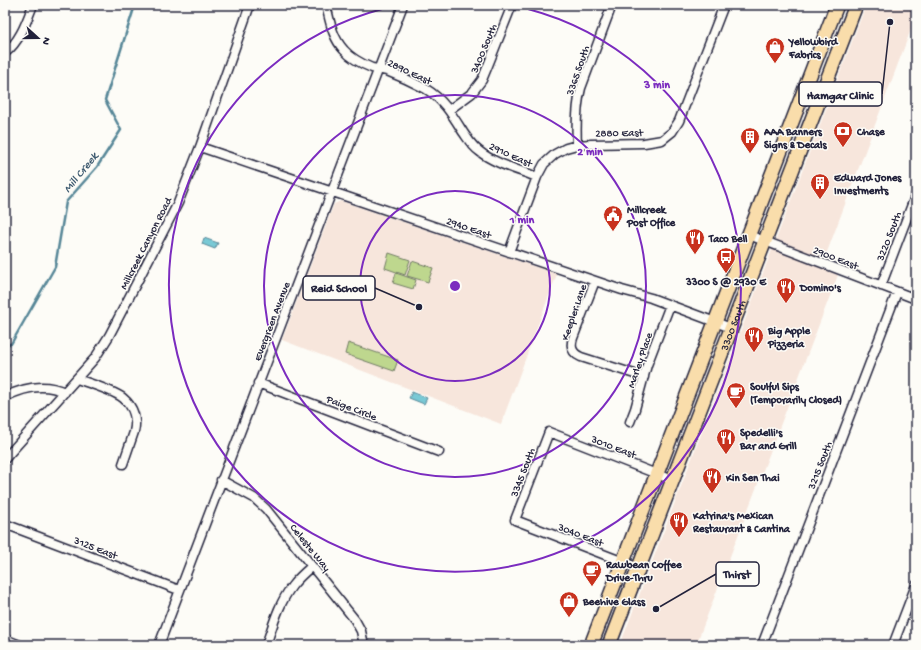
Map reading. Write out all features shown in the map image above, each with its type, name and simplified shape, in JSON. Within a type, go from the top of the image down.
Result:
[{"type":"main road","name":"3300 South","points":[[592,645],[837,5]]},
{"type":"main road","name":"3300 South","points":[[609,645],[856,5]]},
{"type":"street","points":[[5,53],[12,47],[19,37],[33,5]]},
{"type":"street","name":"Millcreek Canyon Road","points":[[5,459],[95,358],[109,336],[178,204],[200,147],[250,5]]},
{"type":"street","name":"2890 East","points":[[326,5],[336,40],[344,51],[354,59],[372,68],[386,71],[428,90],[442,101],[449,110]]},
{"type":"street","name":"Evergreen Avenue","points":[[159,645],[258,383],[404,5]]},
{"type":"street","name":"3400 South","points":[[449,110],[472,93],[482,80],[512,5]]},
{"type":"street","name":"3365 South","points":[[577,145],[576,118],[581,88],[612,5]]},
{"type":"street","name":"2880 East","points":[[509,252],[537,177],[544,164],[555,154],[566,148],[577,145],[644,143],[662,140],[672,132],[679,121],[724,5]]},
{"type":"street","name":"2910 East","points":[[449,110],[470,142],[478,151],[494,161],[537,177]]},
{"type":"street","name":"2940 East","points":[[200,147],[595,281],[651,298],[731,328]]},
{"type":"street","name":"3220 South","points":[[880,286],[916,194]]},
{"type":"street","name":"2900 East","points":[[749,236],[916,300]]},
{"type":"street","name":"Keepler Lane","points":[[595,281],[573,338],[573,350],[581,357],[644,377]]},
{"type":"street","name":"3215 South","points":[[762,645],[897,292]]},
{"type":"street","name":"Marley Place","points":[[630,422],[647,365],[670,306]]},
{"type":"street","points":[[77,379],[123,398],[132,408],[135,415],[135,427],[122,464]]},
{"type":"street","name":"Paige Circle","points":[[258,383],[438,452]]},
{"type":"street","points":[[5,397],[24,389],[36,387],[50,387],[65,392]]},
{"type":"street","name":"3010 East","points":[[549,432],[672,480]]},
{"type":"street","name":"3345 South","points":[[515,520],[549,432]]},
{"type":"street","name":"Celeste Way","points":[[221,480],[260,503],[355,620],[361,631],[364,645]]},
{"type":"street","name":"3040 East","points":[[515,520],[638,568]]},
{"type":"street","name":"3125 East","points":[[5,524],[179,590]]},
{"type":"street","points":[[266,645],[279,608],[288,592],[298,578],[312,566]]},
{"type":"street","points":[[893,645],[916,585]]},
{"type":"street","points":[[5,639],[20,645]]},
{"type":"shaded area","points":[[866,5],[916,5],[916,16],[821,268],[838,275],[696,645],[620,645]]},
{"type":"shaded area","points":[[341,201],[557,274],[501,424],[282,340],[334,204]]},
{"type":"green space","points":[[389,253],[410,260],[405,275],[385,268]]},
{"type":"green space","points":[[412,261],[433,268],[428,282],[407,276]]},
{"type":"green space","points":[[396,273],[416,280],[413,289],[393,283]]},
{"type":"green space","points":[[348,343],[398,360],[394,371],[345,354]]},
{"type":"water","points":[[204,238],[218,243],[215,249],[202,244]]},
{"type":"water","points":[[412,392],[427,398],[424,404],[409,398]]},
{"type":"waterway","name":"Mill Creek","points":[[5,344],[11,344],[55,267],[66,202],[97,167],[121,130],[105,100],[135,5]]},
{"type":"place","name":"Hamgar Clinic","points":[[890,22]]},
{"type":"place","name":"Yellowbird Fabrics","points":[[775,64]]},
{"type":"place","name":"Chase","points":[[843,148]]},
{"type":"place","name":"AAA Banners Signs & Decals","points":[[750,154]]},
{"type":"place","name":"Edward Jones Investments","points":[[820,200]]},
{"type":"place","name":"Millcreek Post Office","points":[[613,232]]},
{"type":"place","name":"Taco Bell","points":[[695,255]]},
{"type":"place","name":"3300 S @ 2930 E","points":[[726,274]]},
{"type":"place","name":"Domino's","points":[[786,304]]},
{"type":"place","name":"Reid School","points":[[419,307]]},
{"type":"place","name":"Big Apple Pizzeria","points":[[754,353]]},
{"type":"place","name":"Soulful Sips (Temporarily Closed)","points":[[736,409]]},
{"type":"place","name":"Spedelli's Bar and Grill","points":[[726,455]]},
{"type":"place","name":"Kin Sen Thai","points":[[712,494]]},
{"type":"place","name":"Katrina's Mexican Restaurant & Cantina","points":[[679,538]]},
{"type":"place","name":"Rawbean Coffee Drive-Thru","points":[[592,587]]},
{"type":"place","name":"Thirst","points":[[656,609]]},
{"type":"place","name":"Beehive Glass","points":[[569,618]]}]
